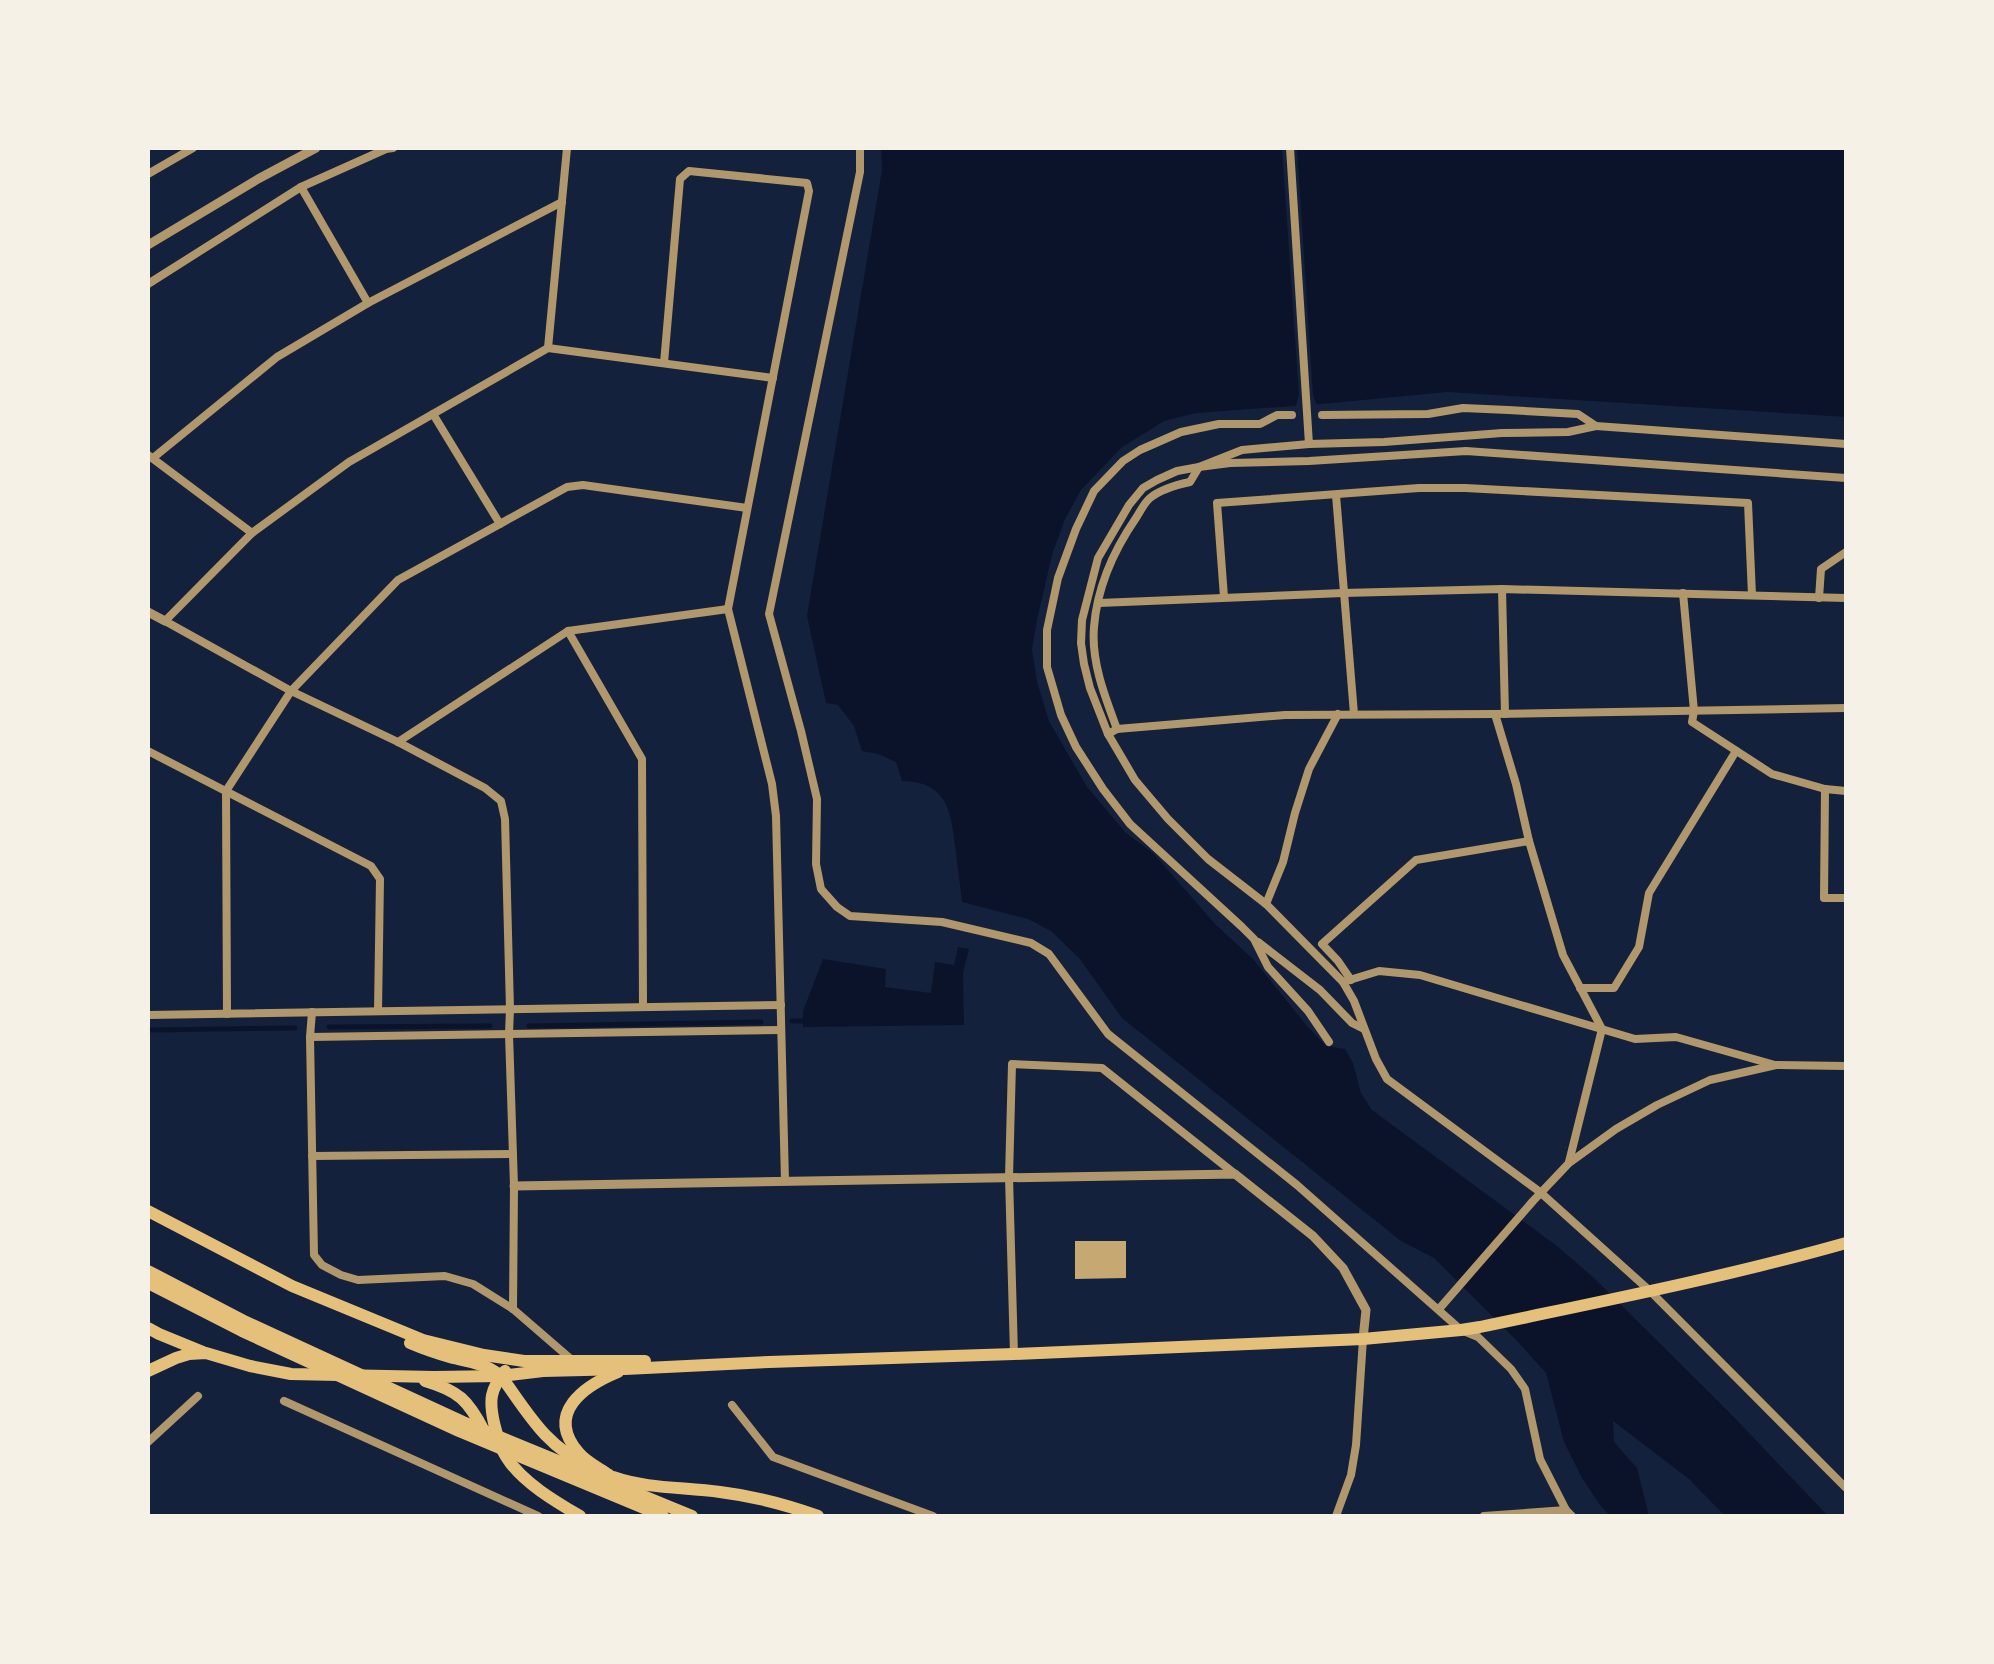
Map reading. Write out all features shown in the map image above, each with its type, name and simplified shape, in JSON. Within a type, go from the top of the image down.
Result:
[{"type":"highway","points":[[148,1211],[390,1336],[427,1350],[481,1364],[501,1376],[538,1429],[554,1444],[579,1461],[609,1475],[642,1483],[721,1492],[794,1507],[818,1516]]},
{"type":"highway","points":[[148,1328],[206,1353],[291,1374],[410,1377],[501,1376],[543,1371],[1363,1339],[1480,1327],[1783,1261],[1846,1243]]},
{"type":"highway","points":[[148,1271],[246,1322],[463,1422],[692,1516]]},
{"type":"highway","points":[[148,1283],[242,1331],[459,1431],[663,1516]]},
{"type":"highway","points":[[292,1286],[423,1340],[484,1355],[524,1361],[769,1362]]},
{"type":"highway","points":[[148,1371],[176,1358],[206,1353]]},
{"type":"highway","points":[[505,1455],[497,1436],[490,1398],[493,1387],[509,1366],[524,1361]]},
{"type":"highway","points":[[609,1475],[577,1451],[569,1439],[565,1419],[575,1399],[592,1383],[625,1369]]},
{"type":"highway","points":[[410,1377],[439,1385],[461,1396],[484,1432],[513,1466],[541,1491],[580,1516]]},
{"type":"street","points":[[148,174],[193,148]]},
{"type":"street","points":[[148,245],[316,148]]},
{"type":"street","points":[[148,284],[301,187],[393,148]]},
{"type":"street","points":[[548,348],[567,148]]},
{"type":"street","points":[[860,148],[860,172],[769,614],[817,799],[816,864],[821,889],[850,916],[942,922],[1031,943],[1049,954],[1108,1034],[1297,1185],[1461,1330],[1478,1337],[1511,1369],[1525,1389],[1540,1459],[1569,1513],[1484,1516]]},
{"type":"street","points":[[1290,148],[1309,444]]},
{"type":"street","points":[[664,363],[680,179],[689,171],[807,183],[809,191],[728,609],[775,805],[785,1181]]},
{"type":"street","points":[[301,187],[368,303]]},
{"type":"street","points":[[252,533],[150,456],[277,357],[368,303],[562,202]]},
{"type":"street","points":[[165,621],[252,533],[349,462],[548,348],[773,378]]},
{"type":"street","points":[[1322,415],[1428,414],[1463,408],[1578,414],[1596,426]]},
{"type":"street","points":[[433,414],[500,524]]},
{"type":"street","points":[[1292,415],[1277,415],[1260,424],[1219,424],[1181,432],[1123,461],[1094,491],[1076,529],[1058,578],[1047,630],[1047,667],[1061,715],[1076,747],[1130,824],[1254,939],[1320,990],[1352,1023],[1364,1029]]},
{"type":"street","points":[[1113,732],[1098,671],[1094,628],[1107,571],[1119,545],[1149,499],[1167,488],[1190,482],[1199,467],[1242,450],[1502,433],[1568,432],[1596,426],[1846,444]]},
{"type":"street","points":[[1347,981],[1266,904],[1208,859],[1168,819],[1135,780],[1090,688],[1081,643],[1082,620],[1098,558],[1129,505],[1143,488],[1177,471],[1230,463],[1466,451],[1846,478]]},
{"type":"street","points":[[227,1014],[226,791],[291,691],[398,580],[567,487],[583,485],[747,508]]},
{"type":"street","points":[[1224,597],[1217,503],[1419,488],[1748,503],[1752,595]]},
{"type":"street","points":[[1336,495],[1354,714]]},
{"type":"street","points":[[1819,598],[1821,569],[1846,552]]},
{"type":"street","points":[[1099,603],[1502,589],[1846,598]]},
{"type":"street","points":[[1502,589],[1505,714]]},
{"type":"street","points":[[1683,593],[1694,711],[1692,722],[1772,774],[1825,789],[1846,791]]},
{"type":"street","points":[[398,742],[568,631],[728,609]]},
{"type":"street","points":[[148,612],[291,691],[485,788],[501,801],[505,819],[510,1009],[513,1309]]},
{"type":"street","points":[[568,631],[642,759],[643,1007]]},
{"type":"street","points":[[1113,732],[1285,715],[1846,708]]},
{"type":"street","points":[[1266,904],[1283,862],[1309,769],[1338,714]]},
{"type":"street","points":[[1495,714],[1563,955],[1602,1029],[1569,1163]]},
{"type":"street","points":[[148,751],[371,866],[380,879],[378,1011]]},
{"type":"street","points":[[1580,988],[1614,988],[1639,947],[1649,893],[1736,751]]},
{"type":"street","points":[[1825,789],[1824,898],[1846,898]]},
{"type":"street","points":[[1529,841],[1416,860],[1322,944],[1338,961],[1387,1079],[1540,1192],[1650,1291],[1846,1488]]},
{"type":"street","points":[[1254,939],[1268,967],[1308,1011],[1329,1042]]},
{"type":"street","points":[[1347,981],[1379,971],[1420,975],[1635,1039],[1676,1037],[1776,1065]]},
{"type":"street","points":[[148,1015],[781,1005]]},
{"type":"street","points":[[312,1012],[314,1255],[322,1265],[358,1280],[445,1276],[473,1284],[513,1309],[572,1360]]},
{"type":"street","points":[[310,1037],[781,1030]]},
{"type":"street","points":[[1014,1354],[1009,1177],[1012,1064],[1102,1068],[1313,1236],[1343,1268],[1366,1310],[1357,1437],[1351,1475],[1336,1516]]},
{"type":"street","points":[[1439,1309],[1540,1192],[1569,1163],[1616,1129],[1710,1080],[1776,1065],[1846,1066]]},
{"type":"street","points":[[312,1156],[513,1154]]},
{"type":"street","points":[[514,1186],[1235,1174]]},
{"type":"street","points":[[148,1442],[198,1396]]},
{"type":"street","points":[[284,1401],[538,1516]]},
{"type":"street","points":[[732,1405],[773,1457],[933,1516]]},
{"type":"water","points":[[881,148],[1846,148],[1846,417],[1448,392],[1196,413],[1164,421],[1121,448],[1081,490],[1065,519],[1052,555],[1032,649],[1037,682],[1049,721],[1087,787],[1126,833],[1153,853],[1216,925],[1253,959],[1326,1046],[1345,1049],[1353,1063],[1361,1093],[1372,1110],[1557,1246],[1594,1278],[1828,1516],[1725,1516],[1689,1479],[1613,1421],[1614,1442],[1637,1468],[1649,1516],[1610,1516],[1582,1478],[1564,1442],[1546,1373],[1434,1258],[1401,1241],[1122,1018],[1079,958],[1051,931],[1028,919],[962,902],[948,809],[937,792],[928,786],[902,781],[896,762],[862,751],[854,726],[838,705],[826,703],[807,616],[882,170]]},
{"type":"water","points":[[958,947],[969,949],[963,973],[964,1025],[803,1027],[803,1011],[823,959],[886,969],[885,987],[931,993],[935,962],[954,965]]},
{"type":"pier","points":[[1282,148],[1297,148],[1313,395],[1318,408],[1295,409],[1299,395]]},
{"type":"building","points":[[1075,1241],[1126,1241],[1126,1278],[1075,1279]]},
{"type":"waterway","points":[[792,1021],[807,1021]]},
{"type":"waterway","points":[[529,1026],[761,1022]]},
{"type":"waterway","points":[[329,1027],[490,1026]]},
{"type":"waterway","points":[[148,1030],[295,1028]]}]
